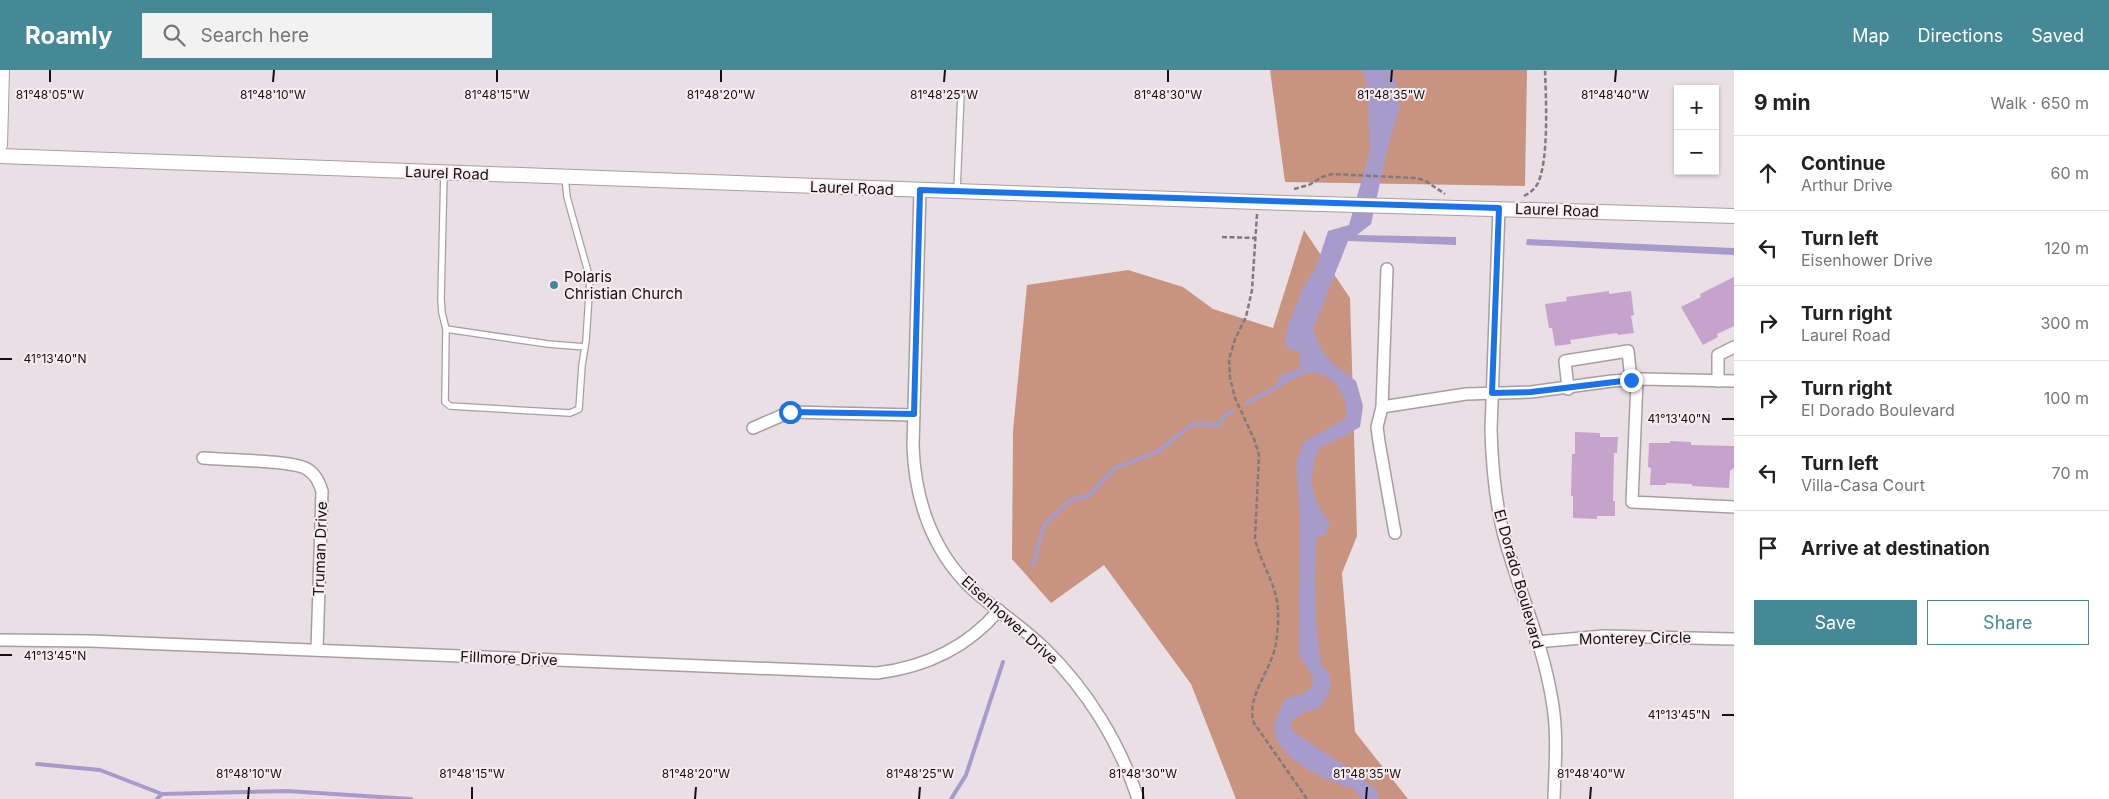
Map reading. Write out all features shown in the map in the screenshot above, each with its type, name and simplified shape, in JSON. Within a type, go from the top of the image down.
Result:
[{"type":"street","points":[[0,145],[2,70]]},
{"type":"street","name":"Laurel Road","points":[[0,156],[1258,202],[1734,216]]},
{"type":"street","name":"Eisenhower Drive","points":[[920,190],[914,469],[923,513],[947,560],[964,580],[1045,649],[1068,673],[1106,728],[1122,758],[1138,799]]},
{"type":"street","name":"El Dorado Boulevard","points":[[1499,208],[1492,393],[1492,458],[1496,501],[1552,701],[1556,734],[1554,799]]},
{"type":"street","points":[[1387,269],[1382,407],[1377,427],[1395,533]]},
{"type":"street","points":[[1718,381],[1718,354],[1734,347]]},
{"type":"street","points":[[1568,388],[1565,361],[1628,351],[1634,380],[1632,502],[1734,507]]},
{"type":"street","points":[[1382,407],[1466,394],[1531,392],[1634,380],[1734,381]]},
{"type":"street","points":[[753,428],[790,412],[914,414]]},
{"type":"street","name":"Truman Drive","points":[[203,458],[297,465],[313,473],[319,481],[322,491],[317,650]]},
{"type":"street","name":"Fillmore Drive","points":[[0,640],[90,641],[877,673],[900,670],[938,658],[958,647],[976,633],[999,610]]},
{"type":"street","name":"Monterey Circle","points":[[1536,642],[1604,636],[1734,639]]},
{"type":"lane","points":[[957,191],[961,92]]},
{"type":"lane","points":[[444,172],[441,300],[446,330],[445,402],[450,406],[570,413],[579,409],[590,279],[567,197],[565,177]]},
{"type":"lane","points":[[446,330],[548,344],[585,347]]},
{"type":"path","points":[[1518,200],[1537,186],[1542,174],[1546,105],[1545,70]]},
{"type":"path","points":[[1291,190],[1309,185],[1322,177],[1338,175],[1405,177],[1424,180],[1439,191],[1452,196]]},
{"type":"path","points":[[1258,202],[1252,290],[1246,317],[1235,339],[1229,358],[1234,398],[1254,439],[1259,455],[1255,539],[1277,601],[1278,618],[1274,652],[1250,710],[1254,723],[1307,799]]},
{"type":"path","points":[[1222,237],[1256,238]]},
{"type":"shaded area","points":[[1270,70],[1527,70],[1525,186],[1285,182]]},
{"type":"shaded area","points":[[1363,70],[1391,70],[1397,87],[1400,107],[1388,146],[1371,224],[1357,235],[1456,237],[1456,245],[1348,241],[1313,329],[1321,349],[1333,364],[1356,381],[1363,406],[1360,427],[1320,447],[1314,461],[1311,485],[1318,506],[1330,527],[1325,535],[1317,537],[1315,585],[1317,633],[1321,665],[1326,669],[1331,680],[1329,692],[1323,703],[1315,710],[1302,714],[1291,722],[1292,731],[1345,766],[1378,791],[1378,799],[1361,799],[1355,789],[1320,776],[1296,762],[1279,743],[1274,729],[1285,699],[1301,695],[1312,687],[1313,677],[1299,655],[1300,515],[1296,463],[1304,442],[1345,419],[1346,411],[1346,403],[1338,387],[1325,376],[1317,373],[1305,374],[1276,388],[1280,376],[1300,368],[1300,353],[1284,346],[1288,326],[1303,288],[1316,268],[1328,231],[1349,225],[1370,151],[1367,85]]},
{"type":"shaded area","points":[[1304,230],[1350,298],[1357,536],[1342,573],[1355,732],[1408,799],[1236,799],[1191,684],[1104,565],[1051,603],[1012,559],[1013,431],[1027,285],[1128,270],[1183,287],[1213,309],[1273,328]]},
{"type":"shaded area","points":[[1527,239],[1734,248],[1734,255],[1526,245]]},
{"type":"building","points":[[1734,277],[1734,326],[1717,334],[1718,337],[1703,345],[1681,307],[1701,297],[1700,294]]},
{"type":"building","points":[[1609,291],[1609,294],[1631,291],[1634,315],[1631,316],[1634,333],[1618,335],[1617,333],[1570,340],[1571,344],[1555,346],[1552,328],[1549,328],[1545,304],[1567,301],[1566,297]]},
{"type":"building","points":[[1575,432],[1600,433],[1600,437],[1618,437],[1617,453],[1614,453],[1613,501],[1615,501],[1615,516],[1597,516],[1597,519],[1573,518],[1573,496],[1571,496],[1572,454],[1575,454]]},
{"type":"building","points":[[1670,441],[1691,442],[1691,445],[1734,446],[1734,468],[1730,471],[1729,488],[1666,483],[1666,485],[1650,485],[1651,468],[1648,467],[1649,443],[1670,443]]},
{"type":"waterway","points":[[1247,403],[1280,385]]},
{"type":"waterway","points":[[1033,565],[1044,525],[1070,500],[1088,496],[1115,468],[1157,452],[1193,424],[1219,425],[1224,416],[1232,411]]},
{"type":"waterway","points":[[951,799],[966,775],[1003,662]]},
{"type":"waterway","points":[[37,764],[100,770],[162,794],[287,791],[411,799]]},
{"type":"waterway","points":[[157,799],[162,794]]},
{"type":"place","name":"Polaris Christian Church","points":[[554,285]]},
{"type":"route","points":[[790,412],[914,414],[920,190],[1499,208],[1492,393],[1574,388],[1612,381],[1631,380]]}]
